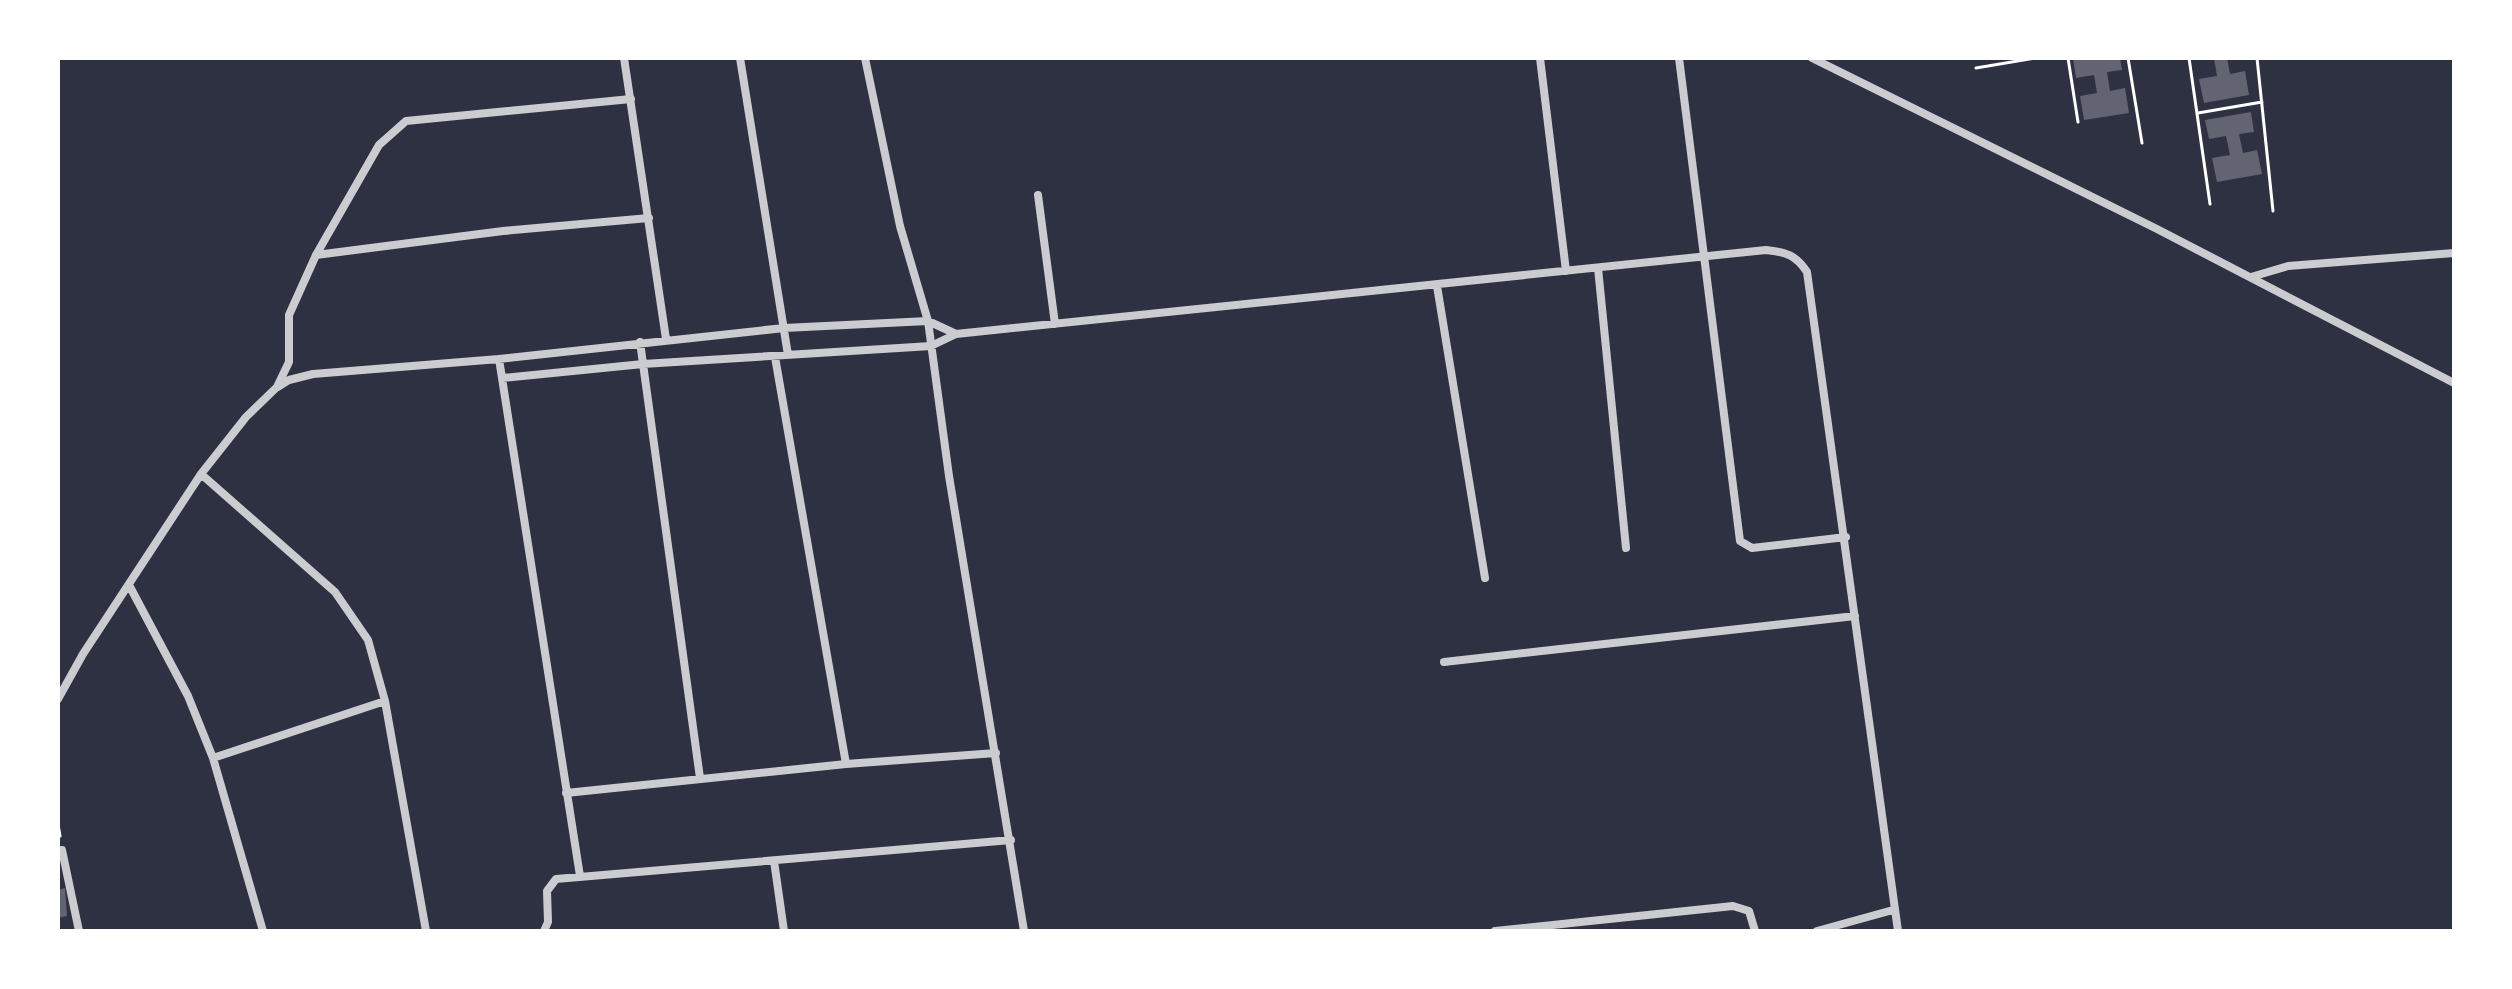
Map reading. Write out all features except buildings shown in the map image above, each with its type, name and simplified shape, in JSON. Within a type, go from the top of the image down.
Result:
[{"type":"street","points":[[624,58],[666,339]]},
{"type":"street","points":[[740,58],[788,355]]},
{"type":"street","points":[[865,58],[900,226],[928,321],[949,476],[1024,931]]},
{"type":"street","points":[[1540,58],[1566,271]]},
{"type":"street","points":[[1679,58],[1740,541],[1752,548],[1846,537]]},
{"type":"street","points":[[1812,58],[1826,61],[2454,383]]},
{"type":"street","points":[[277,387],[289,362],[289,315],[316,255],[379,145],[406,121],[631,99]]},
{"type":"street","points":[[1038,195],[1055,324]]},
{"type":"street","points":[[316,255],[503,231],[649,218]]},
{"type":"street","points":[[502,378],[643,364],[931,346],[956,334],[1766,250],[1786,252],[1799,259],[1807,272],[1898,931]]},
{"type":"street","points":[[2251,277],[2288,266],[2454,253]]},
{"type":"street","points":[[1598,268],[1626,548]]},
{"type":"street","points":[[1437,286],[1485,578]]},
{"type":"street","points":[[58,699],[83,654],[201,474],[246,417],[277,387],[289,380],[313,374],[499,359],[784,328],[928,321],[956,334]]},
{"type":"street","points":[[640,342],[700,778]]},
{"type":"street","points":[[775,357],[846,764]]},
{"type":"street","points":[[499,359],[580,876]]},
{"type":"street","points":[[201,474],[335,592],[368,640],[385,701],[426,931]]},
{"type":"street","points":[[129,585],[175,670],[213,758],[263,931]]},
{"type":"street","points":[[1444,662],[1855,616]]},
{"type":"street","points":[[213,758],[385,701]]},
{"type":"street","points":[[566,793],[846,764],[996,753]]},
{"type":"street","points":[[544,931],[548,922],[548,886],[556,879],[1011,840]]},
{"type":"street","points":[[62,850],[79,931]]},
{"type":"street","points":[[774,861],[784,931]]},
{"type":"street","points":[[1495,931],[1733,906],[1749,911],[1755,931]]},
{"type":"street","points":[[1817,931],[1893,910]]},
{"type":"path","points":[[1976,68],[2006,60],[2035,58]]},
{"type":"path","points":[[2068,58],[2078,122]]},
{"type":"path","points":[[2128,58],[2142,143]]},
{"type":"path","points":[[2189,58],[2210,204]]},
{"type":"path","points":[[2257,58],[2273,211]]},
{"type":"path","points":[[2197,113],[2262,102]]}]
